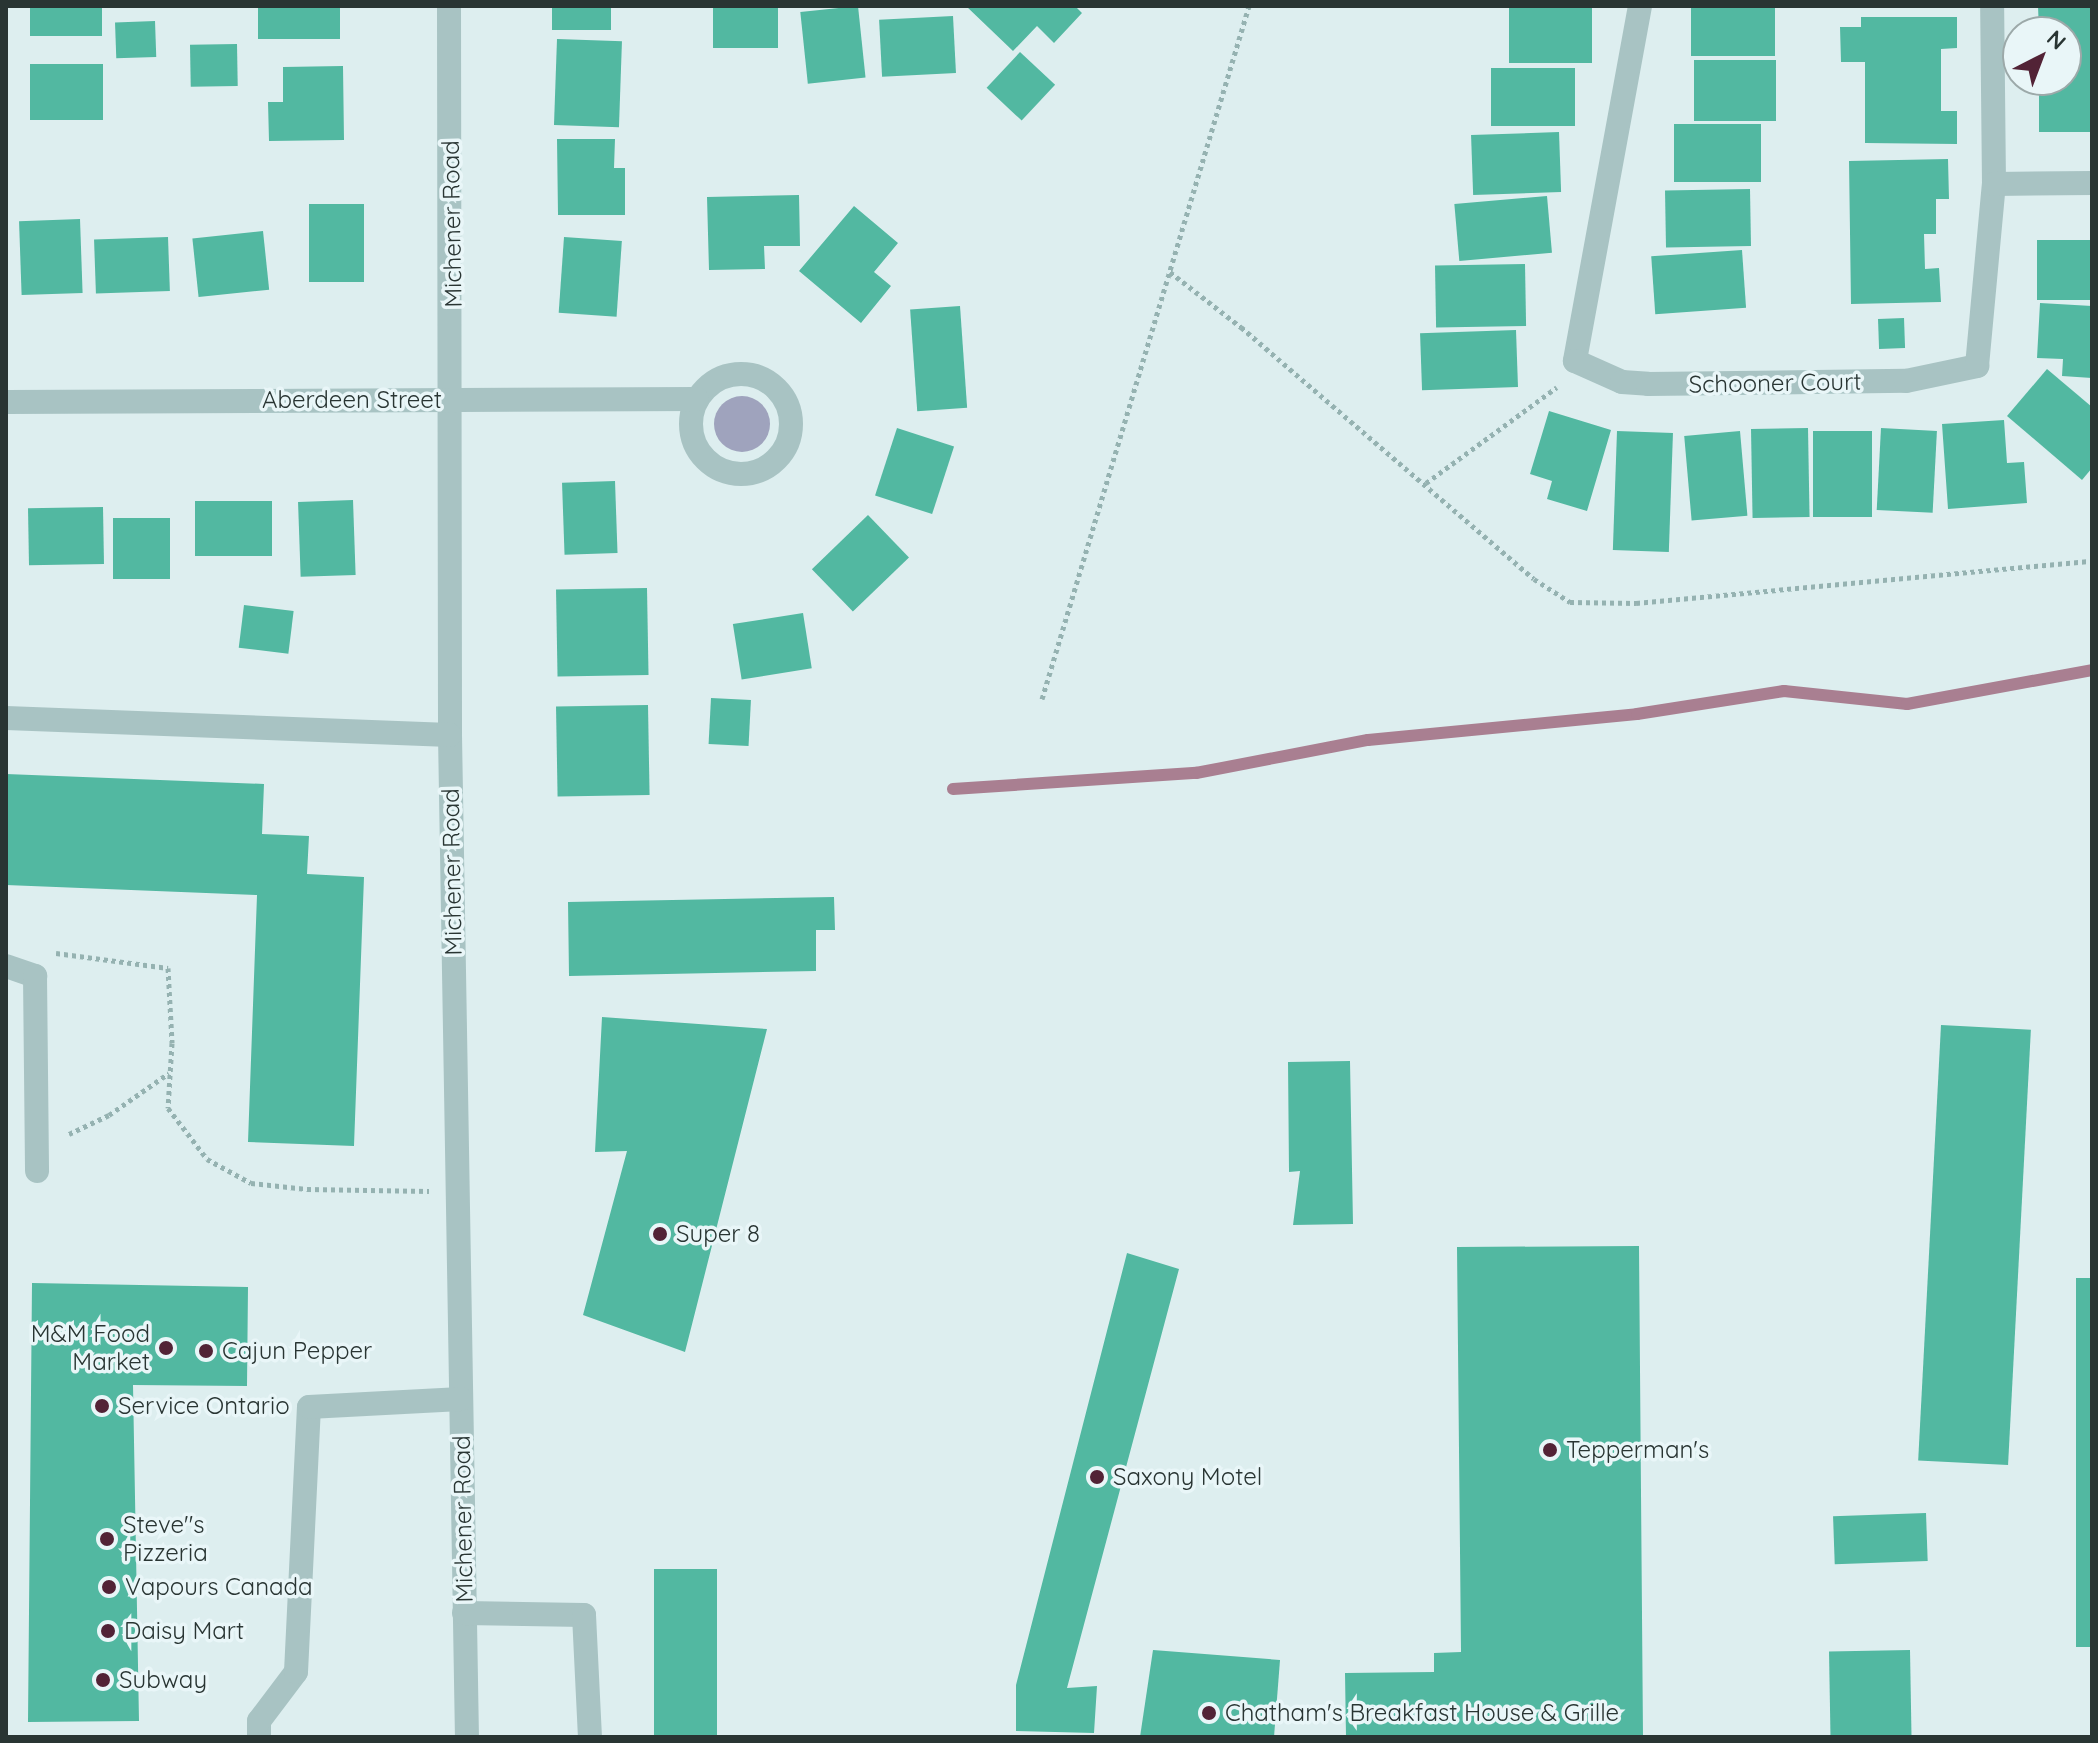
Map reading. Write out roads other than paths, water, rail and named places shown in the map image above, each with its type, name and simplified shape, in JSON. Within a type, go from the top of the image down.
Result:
[{"type":"street","name":"Michener Road","points":[[449,6],[453,401],[450,735],[467,1737]]},
{"type":"street","name":"Schooner Court","points":[[1640,6],[1575,361],[1622,382],[1648,384],[1906,381],[1977,366],[1994,184],[1992,6]]},
{"type":"street","points":[[1994,184],[2092,183]]},
{"type":"street","points":[[749,374],[763,379],[776,388],[791,414],[788,443],[769,467],[741,475],[726,472],[702,456],[694,443],[692,413],[697,399],[719,379],[749,374]]},
{"type":"street","name":"Aberdeen Street","points":[[6,402],[697,399]]},
{"type":"street","points":[[6,718],[450,735]]},
{"type":"street","points":[[6,966],[35,976],[37,1171]]},
{"type":"street","points":[[259,1737],[259,1721],[296,1672],[309,1407],[461,1399]]},
{"type":"street","points":[[464,1613],[584,1615],[590,1737]]},
{"type":"waterway","points":[[953,789],[1196,773],[1368,740],[1637,714],[1784,691],[1907,704],[2092,670]]},
{"type":"place","name":"Super 8","points":[[660,1234]]},
{"type":"place","name":"M&M Food Market","points":[[166,1348]]},
{"type":"place","name":"Cajun Pepper","points":[[206,1351]]},
{"type":"place","name":"Service Ontario","points":[[102,1406]]},
{"type":"place","name":"Tepperman's","points":[[1550,1450]]},
{"type":"place","name":"Saxony Motel","points":[[1097,1477]]},
{"type":"place","name":"Steve''s Pizzeria","points":[[107,1539]]},
{"type":"place","name":"Vapours Canada","points":[[109,1587]]},
{"type":"place","name":"Daisy Mart","points":[[108,1631]]},
{"type":"place","name":"Subway","points":[[103,1680]]},
{"type":"place","name":"Chatham's Breakfast House & Grille","points":[[1209,1713]]}]
